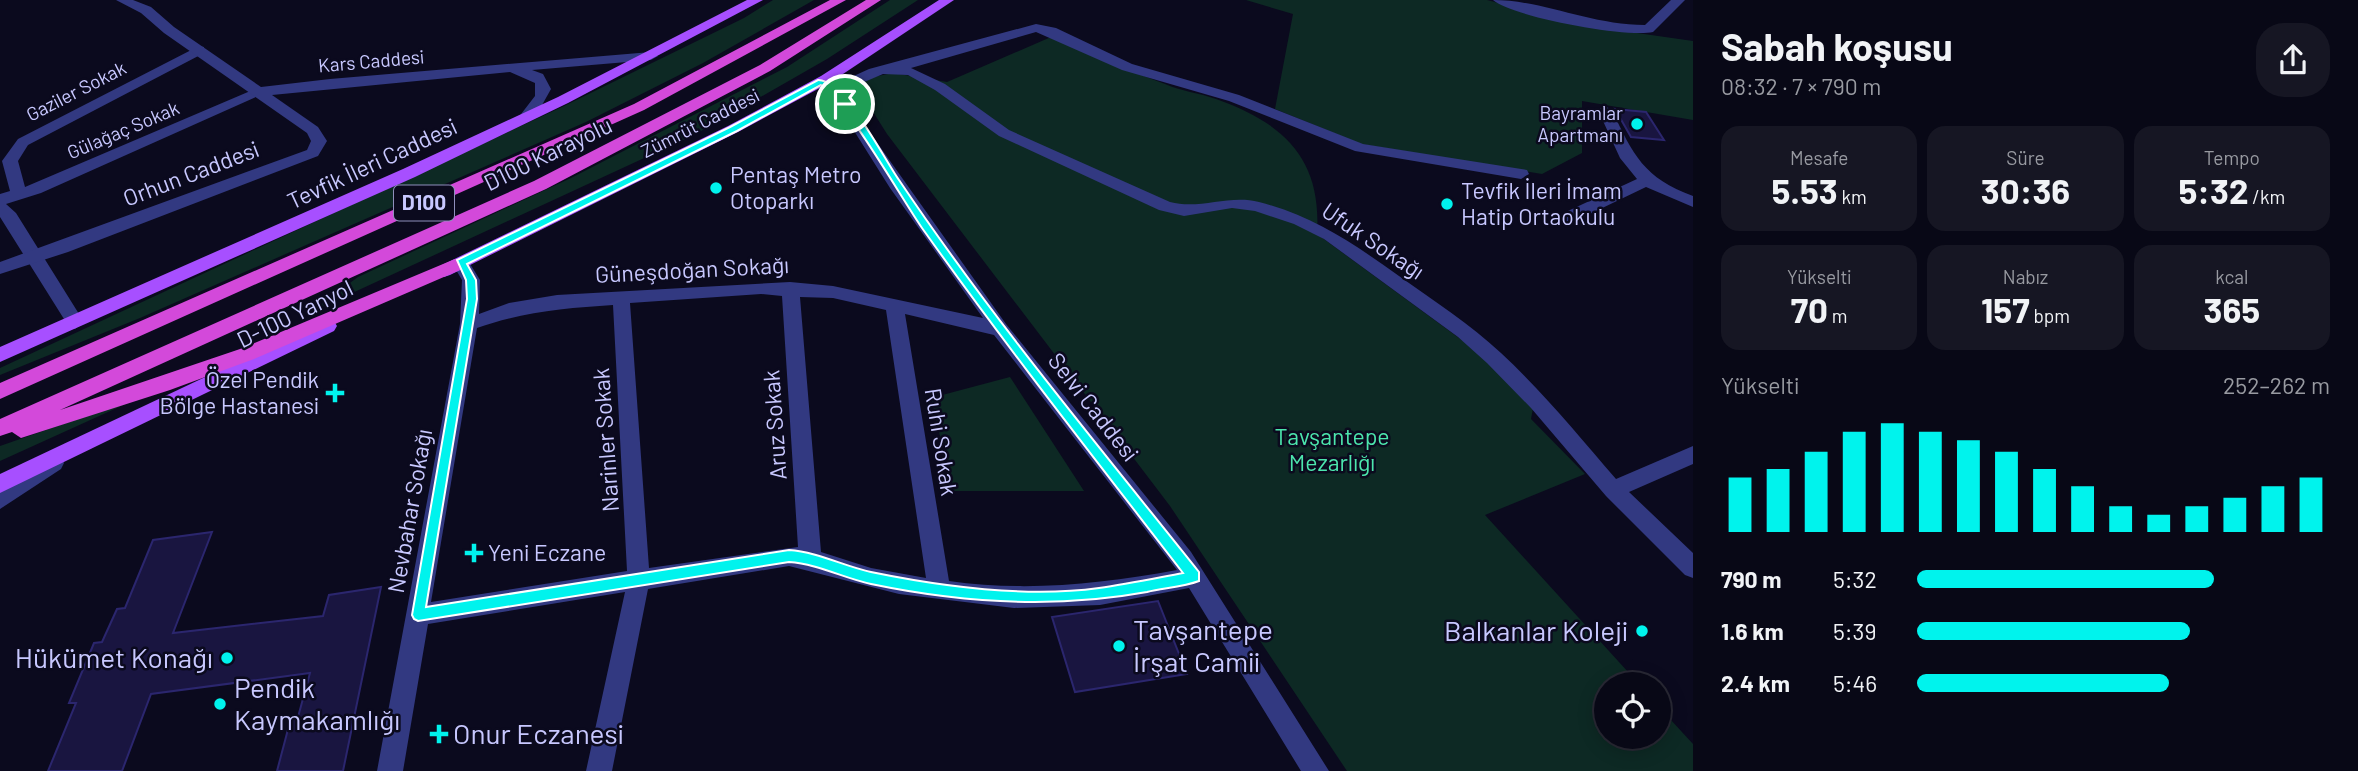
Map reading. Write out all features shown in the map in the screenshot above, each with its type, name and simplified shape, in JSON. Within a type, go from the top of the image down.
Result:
[{"type":"highway","name":"D100 Karayolu","points":[[0,391],[639,107],[840,0]]},
{"type":"highway","name":"D100 Karayolu","points":[[0,428],[540,185],[765,68],[874,0]]},
{"type":"highway","points":[[0,436],[163,385],[223,363],[461,263]]},
{"type":"main road","name":"Tevfik İleri Caddesi","points":[[0,355],[525,118],[757,0]]},
{"type":"main road","name":"Zümrüt Caddesi","points":[[461,263],[733,129],[827,86],[948,0]]},
{"type":"main road","name":"D-100 Yanyol","points":[[0,484],[461,263]]},
{"type":"street","points":[[122,0],[142,7],[260,92],[300,88]]},
{"type":"street","points":[[139,0],[166,17],[181,37]]},
{"type":"street","points":[[1499,0],[1574,20],[1635,30],[1648,29],[1679,0]]},
{"type":"street","points":[[827,86],[1036,28],[1051,31],[1127,67],[1234,99],[1360,148],[1521,174]]},
{"type":"street","name":"Gaziler Sokak","points":[[19,194],[10,160],[23,142],[199,50]]},
{"type":"street","name":"Kars Caddesi","points":[[300,88],[651,56]]},
{"type":"street","name":"Ufuk Sokağı","points":[[895,68],[907,70],[937,86],[1002,131],[1054,158],[1165,206],[1184,211],[1232,204],[1256,206],[1300,220],[1331,235],[1464,332],[1494,358],[1538,402],[1614,490],[1693,568]]},
{"type":"street","name":"Kars Caddesi","points":[[300,88],[530,73],[542,81],[543,95],[525,118]]},
{"type":"street","name":"Selvi Caddesi","points":[[827,86],[1000,329],[1195,577],[1316,771]]},
{"type":"street","name":"Gülağaç Sokak","points":[[0,200],[260,92]]},
{"type":"street","name":"Orhun Caddesi","points":[[0,268],[35,258],[313,153],[318,141],[313,130],[260,92]]},
{"type":"street","points":[[1605,110],[1636,173],[1645,181],[1693,202]]},
{"type":"street","points":[[1563,220],[1645,181]]},
{"type":"street","points":[[0,207],[10,217],[75,322]]},
{"type":"street","name":"Nevbahar Sokağı","points":[[390,771],[469,324],[471,280],[461,263]]},
{"type":"street","name":"Güneşdoğan Sokağı","points":[[469,324],[509,310],[545,304],[724,289],[790,288],[833,292],[1000,329]]},
{"type":"street","name":"Aruz Sokak","points":[[790,288],[810,558]]},
{"type":"street","name":"Narinler Sokak","points":[[599,771],[639,579],[621,297]]},
{"type":"street","name":"Ruhi Sokak","points":[[894,305],[939,588]]},
{"type":"street","points":[[0,500],[74,450]]},
{"type":"street","points":[[1614,490],[1693,456]]},
{"type":"street","points":[[418,615],[789,556],[810,558],[836,569],[872,578],[939,588],[1037,597],[1098,594],[1195,577]]},
{"type":"green space","points":[[773,0],[814,0],[703,63],[586,122],[140,318],[0,375],[0,368],[562,107],[744,18]]},
{"type":"green space","points":[[890,0],[918,0],[827,59],[694,135],[309,313],[358,277],[571,178],[787,67]]},
{"type":"green space","points":[[1246,0],[1487,0],[1588,26],[1693,41],[1693,120],[1582,101],[1582,153],[1542,174],[1361,144],[1275,109],[1293,14]]},
{"type":"green space","name":"Tavşantepe Mezarlığı","points":[[1051,37],[1150,79],[1240,109],[1279,132],[1294,147],[1313,185],[1317,208],[1317,234],[1519,382],[1533,408],[1531,419],[1585,474],[1485,515],[1628,672],[1594,672],[1594,749],[1671,749],[1671,720],[1693,744],[1693,771],[1347,771],[1170,506],[887,134],[870,107],[863,79],[893,73],[947,82]]},
{"type":"green space","points":[[1010,377],[1084,491],[953,491],[931,398]]},
{"type":"green space","points":[[141,397],[0,461],[0,446]]},
{"type":"building","name":"Bayramlar Apartmanı","points":[[1615,109],[1646,112],[1664,140],[1631,137]]},
{"type":"building","name":"Hükümet Konağı","points":[[212,532],[173,633],[323,616],[329,595],[381,587],[343,771],[277,771],[291,718],[298,717],[310,673],[151,694],[122,771],[48,771],[76,703],[69,703],[94,643],[102,642],[117,609],[125,608],[153,540]]},
{"type":"building","name":"Tavşantepe İrşat Camii","points":[[1158,601],[1187,674],[1075,692],[1052,617]]},
{"type":"place","name":"Bayramlar Apartmanı","points":[[1637,124]]},
{"type":"place","name":"Pentaş Metro Otoparkı","points":[[716,188]]},
{"type":"place","name":"Tevfik İleri İmam Hatip Ortaokulu","points":[[1447,204]]},
{"type":"place","name":"Özel Pendik Bölge Hastanesi","points":[[335,393]]},
{"type":"place","name":"Yeni Eczane","points":[[474,553]]},
{"type":"place","name":"Balkanlar Koleji","points":[[1642,631]]},
{"type":"place","name":"Tavşantepe İrşat Camii","points":[[1119,646]]},
{"type":"place","name":"Hükümet Konağı","points":[[227,658]]},
{"type":"place","name":"Pendik Kaymakamlığı","points":[[220,704]]},
{"type":"place","name":"Onur Eczanesi","points":[[439,734]]},
{"type":"route","points":[[821,82],[834,90],[845,104],[896,184],[1000,329],[1195,577],[1098,594],[1037,597],[985,594],[872,578],[836,569],[810,558],[789,556],[418,615],[469,324],[471,280],[461,263],[733,129],[821,82]]}]
